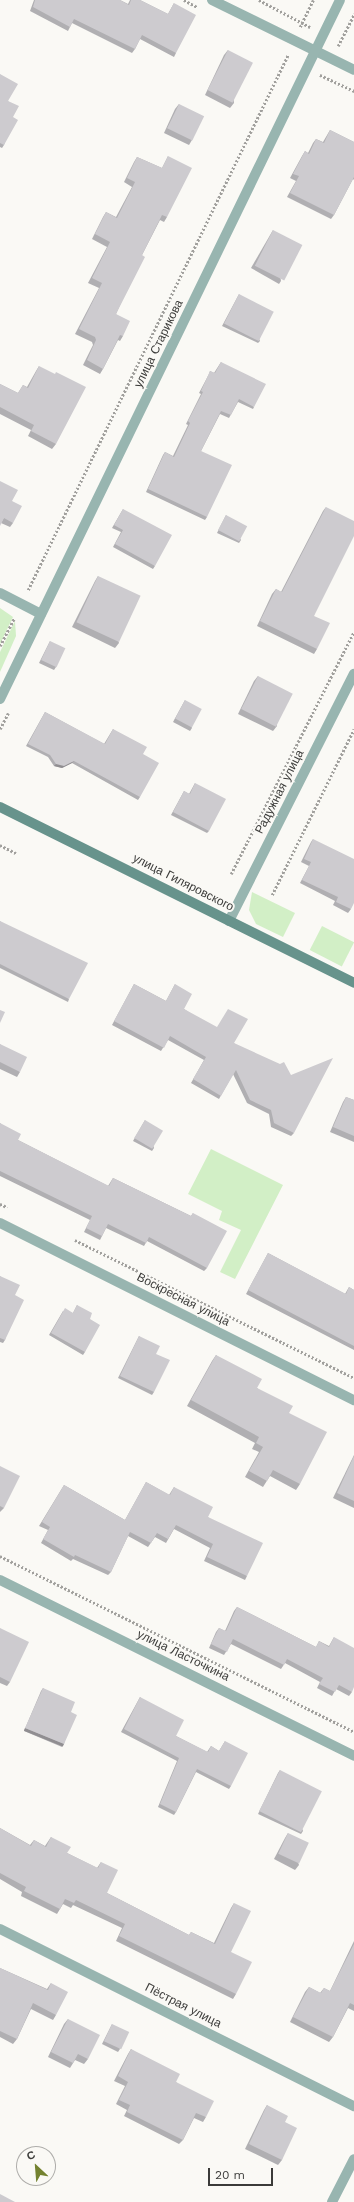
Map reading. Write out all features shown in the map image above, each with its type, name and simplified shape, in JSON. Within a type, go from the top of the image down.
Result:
[{"type":"street","points":[[212,0],[354,70]]},
{"type":"street","name":"улица Старикова","points":[[0,699],[340,0]]},
{"type":"street","points":[[0,593],[41,614]]},
{"type":"street","name":"Радужная улица","points":[[229,921],[354,674]]},
{"type":"street","name":"улица Гиляровского","points":[[0,807],[354,983]]},
{"type":"street","name":"Воскресная улица","points":[[0,1223],[354,1400]]},
{"type":"street","name":"улица Ласточкина","points":[[0,1580],[354,1756]]},
{"type":"street","name":"Пёстрая улица","points":[[0,1929],[354,2106]]},
{"type":"street","points":[[332,2202],[354,2159]]},
{"type":"path","points":[[259,0],[344,46]]},
{"type":"path","points":[[0,646],[313,0]]},
{"type":"path","points":[[231,874],[354,632]]},
{"type":"path","points":[[272,895],[354,730]]},
{"type":"path","points":[[0,845],[16,854]]},
{"type":"path","points":[[0,1204],[14,1210]]},
{"type":"path","points":[[71,1238],[354,1378]]},
{"type":"path","points":[[0,1556],[354,1732]]},
{"type":"green space","points":[[0,608],[13,617],[0,644]]},
{"type":"green space","points":[[15,621],[16,636],[0,672],[0,652]]},
{"type":"green space","points":[[252,892],[295,913],[283,937],[256,924],[249,910]]},
{"type":"green space","points":[[322,926],[354,942],[342,966],[310,950]]},
{"type":"green space","points":[[211,1149],[283,1185],[235,1279],[220,1272],[241,1230],[219,1220],[222,1211],[188,1194]]},
{"type":"building","points":[[35,0],[120,0],[129,5],[131,0],[140,0],[168,14],[174,3],[196,15],[176,53],[142,35],[135,49],[74,19],[70,27],[33,7]]},
{"type":"building","points":[[228,50],[253,63],[233,103],[208,90]]},
{"type":"building","points":[[0,74],[18,84],[8,101],[19,106],[13,117],[18,120],[4,145],[0,143]]},
{"type":"building","points":[[179,104],[204,116],[192,141],[167,128]]},
{"type":"building","points":[[330,130],[354,142],[354,177],[334,215],[290,193],[299,176],[293,174],[305,151],[309,154],[316,139],[324,143]]},
{"type":"building","points":[[168,156],[192,168],[167,217],[162,215],[142,255],[145,257],[116,314],[130,321],[123,336],[120,335],[103,369],[87,360],[96,340],[95,337],[79,329],[102,283],[92,278],[110,242],[95,234],[106,212],[117,218],[135,182],[127,178],[137,157],[162,168]]},
{"type":"building","points":[[273,230],[302,245],[284,281],[255,266]]},
{"type":"building","points":[[239,294],[274,312],[259,341],[224,323]]},
{"type":"building","points":[[221,362],[266,384],[254,407],[239,399],[231,415],[221,411],[201,451],[232,465],[207,517],[148,489],[165,452],[174,457],[190,423],[188,421],[203,392],[201,391],[210,371],[215,373]]},
{"type":"building","points":[[39,366],[55,374],[56,372],[86,387],[56,444],[31,431],[34,425],[0,407],[0,384],[18,393],[23,385],[28,388]]},
{"type":"building","points":[[0,481],[18,490],[12,501],[22,506],[13,523],[4,518],[0,526]]},
{"type":"building","points":[[326,507],[354,521],[354,536],[314,616],[330,623],[317,649],[260,621],[276,589],[282,592]]},
{"type":"building","points":[[123,509],[172,535],[155,566],[115,544],[123,530],[114,525]]},
{"type":"building","points":[[226,515],[247,526],[239,541],[218,530]]},
{"type":"building","points":[[98,576],[141,596],[119,642],[76,622]]},
{"type":"building","points":[[50,641],[65,648],[57,667],[41,660]]},
{"type":"building","points":[[258,676],[293,694],[276,727],[241,709]]},
{"type":"building","points":[[185,700],[202,709],[192,727],[175,719]]},
{"type":"building","points":[[45,712],[105,744],[113,729],[147,747],[143,754],[159,763],[140,797],[74,761],[64,766],[56,764],[50,755],[28,744]]},
{"type":"building","points":[[195,783],[226,799],[209,831],[173,812],[184,791],[190,794]]},
{"type":"building","points":[[313,839],[354,859],[354,903],[351,909],[336,902],[338,897],[302,880],[311,862],[304,859]]},
{"type":"building","points":[[0,921],[88,963],[69,999],[0,964]]},
{"type":"building","points":[[134,984],[166,1001],[175,984],[192,994],[184,1009],[217,1027],[228,1009],[248,1019],[234,1043],[280,1064],[284,1062],[291,1075],[333,1058],[294,1133],[274,1123],[271,1110],[250,1100],[236,1070],[221,1096],[193,1079],[206,1057],[170,1036],[164,1048],[114,1021]]},
{"type":"building","points":[[0,1010],[5,1012],[0,1023]]},
{"type":"building","points":[[0,1044],[27,1057],[20,1072],[0,1062]]},
{"type":"building","points":[[346,1097],[354,1100],[354,1136],[333,1127]]},
{"type":"building","points":[[145,1120],[163,1131],[152,1149],[134,1138]]},
{"type":"building","points":[[0,1123],[21,1134],[18,1140],[109,1186],[113,1178],[191,1216],[193,1213],[227,1231],[207,1268],[149,1237],[146,1243],[108,1224],[102,1236],[86,1228],[92,1216],[0,1171]]},
{"type":"building","points":[[268,1253],[346,1294],[349,1287],[354,1290],[354,1346],[248,1290]]},
{"type":"building","points":[[0,1276],[20,1285],[15,1295],[24,1300],[5,1340],[0,1338]]},
{"type":"building","points":[[77,1305],[92,1313],[90,1319],[100,1325],[85,1352],[51,1333],[65,1308],[73,1313]]},
{"type":"building","points":[[139,1336],[160,1346],[156,1354],[170,1360],[154,1392],[120,1376]]},
{"type":"building","points":[[216,1355],[262,1379],[257,1388],[293,1406],[289,1413],[327,1432],[300,1484],[273,1470],[267,1481],[249,1471],[263,1447],[256,1443],[259,1437],[191,1400]]},
{"type":"building","points":[[354,1456],[354,1501],[337,1493]]},
{"type":"building","points":[[0,1466],[20,1476],[4,1508],[0,1506]]},
{"type":"building","points":[[146,1482],[170,1495],[174,1487],[213,1507],[208,1517],[263,1543],[247,1576],[207,1557],[213,1544],[176,1525],[168,1539],[157,1533],[151,1543],[130,1532],[111,1572],[75,1555],[74,1557],[43,1539],[50,1527],[42,1522],[64,1485],[125,1520]]},
{"type":"building","points":[[237,1607],[316,1647],[319,1641],[329,1647],[334,1637],[354,1648],[354,1687],[352,1692],[339,1685],[335,1692],[319,1684],[323,1678],[287,1659],[284,1665],[233,1639],[227,1652],[211,1644],[219,1628],[226,1631]]},
{"type":"building","points":[[0,1628],[29,1642],[10,1682],[0,1677]]},
{"type":"building","points":[[43,1688],[75,1702],[71,1712],[77,1715],[64,1744],[25,1728]]},
{"type":"building","points":[[140,1697],[184,1720],[176,1736],[208,1752],[211,1746],[219,1751],[225,1741],[248,1753],[231,1786],[197,1769],[176,1812],[160,1804],[179,1758],[124,1729]]},
{"type":"building","points":[[280,1770],[322,1791],[301,1832],[259,1811]]},
{"type":"building","points":[[0,1828],[31,1846],[34,1840],[46,1847],[51,1837],[71,1847],[67,1853],[98,1868],[101,1862],[118,1870],[107,1893],[189,1935],[191,1932],[215,1944],[234,1903],[251,1911],[231,1952],[252,1962],[236,1994],[119,1936],[125,1924],[76,1900],[74,1903],[65,1899],[60,1909],[24,1891],[26,1887],[0,1873]]},
{"type":"building","points":[[288,1833],[309,1843],[299,1864],[278,1854]]},
{"type":"building","points":[[354,1944],[354,2005],[350,2003],[333,2037],[293,2017],[309,1987],[321,1993],[324,1988],[330,1991]]},
{"type":"building","points":[[0,1968],[48,1990],[51,1983],[68,1992],[56,2015],[33,2003],[17,2039],[0,2031]]},
{"type":"building","points":[[68,2019],[100,2035],[88,2059],[78,2054],[73,2063],[51,2052]]},
{"type":"building","points":[[112,2024],[129,2032],[121,2049],[104,2041]]},
{"type":"building","points":[[131,2049],[180,2074],[176,2082],[214,2101],[206,2117],[196,2113],[183,2140],[127,2112],[130,2105],[119,2100],[128,2082],[118,2076]]},
{"type":"building","points":[[267,2105],[288,2116],[285,2122],[297,2128],[282,2160],[249,2144]]},
{"type":"building","points":[[0,2194],[15,2202],[0,2202]]}]
